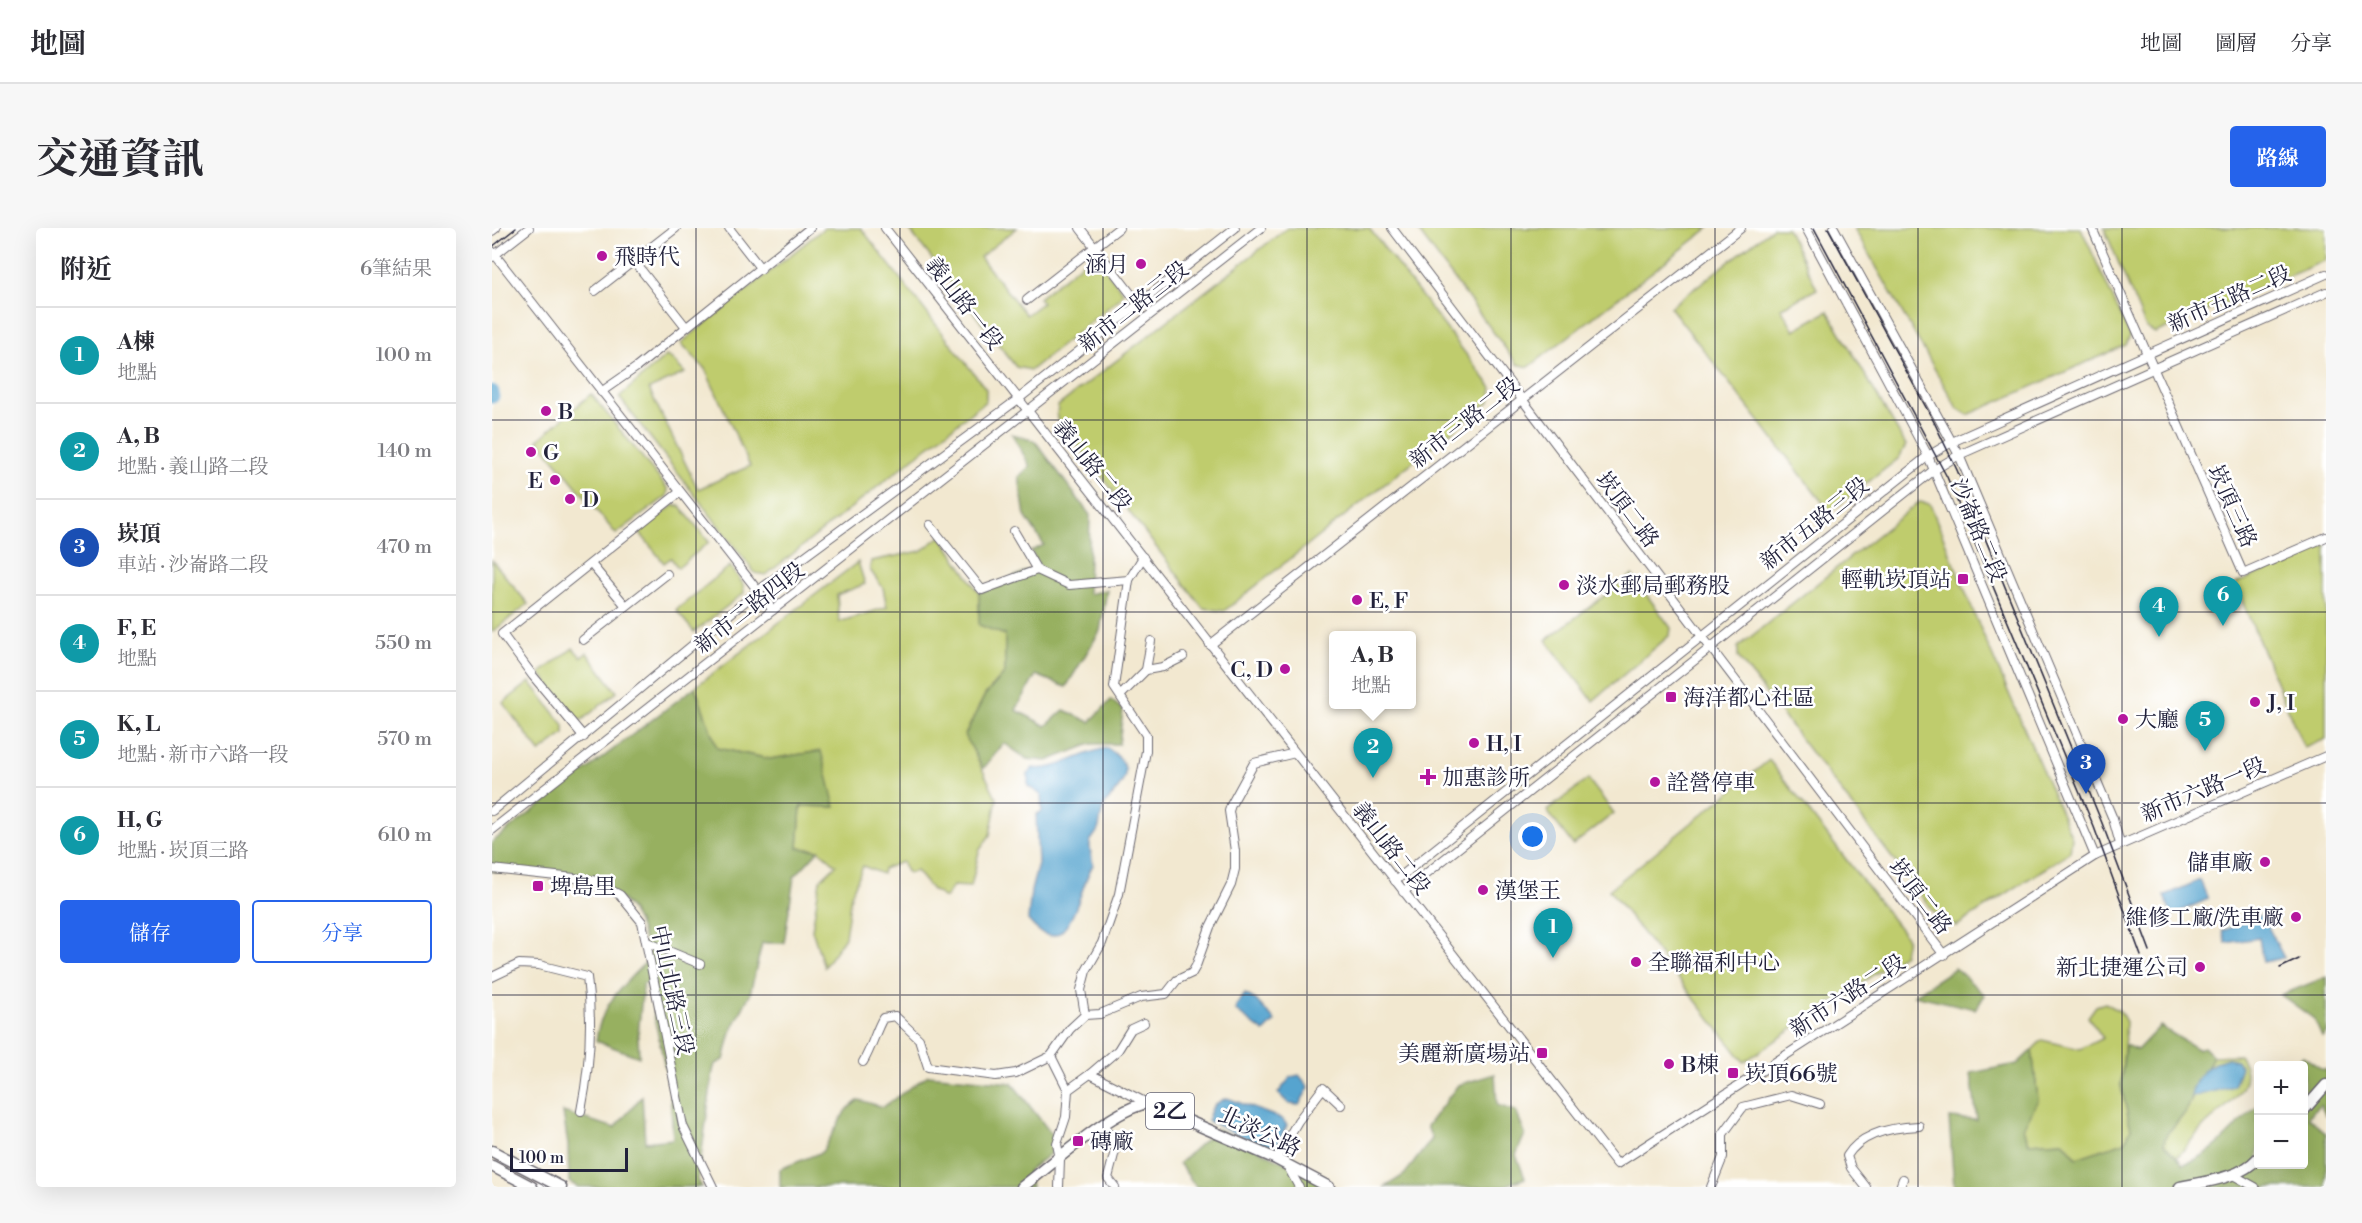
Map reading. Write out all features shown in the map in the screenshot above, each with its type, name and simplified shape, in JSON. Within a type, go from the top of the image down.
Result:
[{"type":"main road","points":[[2308,1105],[2326,1085]]},
{"type":"main road","name":"2乙","points":[[1022,1187],[1104,1125],[1136,1106],[1147,1103]]},
{"type":"main road","name":"北淡公路","points":[[1147,1103],[1276,1159],[1329,1187]]},
{"type":"main road","points":[[492,1151],[561,1187]]},
{"type":"main road","points":[[2180,1187],[2233,1175],[2254,1163]]},
{"type":"main road","points":[[492,1166],[532,1187]]},
{"type":"street","points":[[492,231],[496,228]]},
{"type":"street","points":[[529,228],[493,254],[773,610]]},
{"type":"street","points":[[595,291],[676,228]]},
{"type":"street","points":[[729,228],[761,269]]},
{"type":"street","points":[[601,392],[637,367],[810,228]]},
{"type":"street","name":"義山路一段","points":[[885,228],[1028,412]]},
{"type":"street","points":[[1080,228],[1138,303]]},
{"type":"street","points":[[1027,300],[1119,228]]},
{"type":"street","name":"新市二路三段","points":[[1017,400],[1234,228]]},
{"type":"street","name":"新市二路三段","points":[[1028,412],[1261,228]]},
{"type":"street","name":"崁頂二路","points":[[1392,228],[1944,955]]},
{"type":"street","name":"新市三路二段","points":[[1210,645],[1741,228]]},
{"type":"street","name":"沙崙路二段","points":[[1806,228],[1928,456],[2095,856]]},
{"type":"street","points":[[1834,228],[1952,442]]},
{"type":"street","points":[[2092,228],[2154,369]]},
{"type":"street","points":[[634,261],[686,327]]},
{"type":"street","name":"新市五路二段","points":[[2146,354],[2326,274]]},
{"type":"street","name":"新市五路二段","points":[[2154,369],[2326,292]]},
{"type":"street","name":"新市五路三段","points":[[1395,881],[1928,456],[1952,442],[2146,354]]},
{"type":"street","name":"新市五路三段","points":[[1403,892],[1934,470],[1959,455],[2154,369]]},
{"type":"street","name":"崁頂三路","points":[[2154,369],[2243,573],[2326,537]]},
{"type":"street","name":"新市二路四段","points":[[492,812],[759,590],[1017,400]]},
{"type":"street","name":"新市二路四段","points":[[492,830],[1028,412]]},
{"type":"street","name":"義山路二段","points":[[1028,412],[1617,1164]]},
{"type":"street","name":"沙崙路二段","points":[[1952,442],[2113,819],[2121,844]]},
{"type":"street","points":[[584,737],[533,676],[502,634],[680,492]]},
{"type":"street","points":[[930,525],[982,590],[1037,570]]},
{"type":"street","points":[[1014,531],[1037,570],[1068,585],[1129,580]]},
{"type":"street","points":[[1085,1015],[1081,990],[1086,971],[1102,943],[1119,894],[1146,751],[1146,735],[1114,687],[1129,580],[1143,557]]},
{"type":"street","points":[[591,564],[626,606]]},
{"type":"street","points":[[583,640],[667,574]]},
{"type":"street","points":[[1146,670],[1151,641]]},
{"type":"street","points":[[1121,695],[1146,670],[1163,667],[1183,657]]},
{"type":"street","points":[[863,1062],[873,1045],[877,1028],[883,1018],[895,1016],[919,1039],[928,1067],[996,1076],[1016,1073],[1051,1056],[1070,1029],[1085,1015],[1100,1014],[1141,997],[1166,994],[1178,980],[1192,973],[1210,927],[1231,885],[1235,869],[1231,805],[1254,763],[1294,753]]},
{"type":"street","name":"新市六路一段","points":[[2095,856],[2326,756]]},
{"type":"street","name":"新市六路二段","points":[[1617,1164],[2095,856]]},
{"type":"street","name":"中山北路三段","points":[[492,869],[593,880],[620,896],[642,922],[683,1126],[713,1187]]},
{"type":"street","points":[[647,942],[700,964]]},
{"type":"street","points":[[492,977],[519,964],[539,965],[587,977],[591,1010],[588,1074],[581,1111]]},
{"type":"street","points":[[1068,1090],[1118,1050],[1131,1029],[1144,1023]]},
{"type":"street","points":[[1051,1056],[1068,1090],[1066,1117],[1057,1144],[1060,1159],[1059,1187]]},
{"type":"street","points":[[1090,1074],[1147,1103]]},
{"type":"street","points":[[1276,1159],[1298,1121],[1323,1088],[1341,1105]]},
{"type":"street","points":[[1711,1187],[1723,1156],[1723,1134],[1743,1107],[1791,1095],[1820,1104]]},
{"type":"street","points":[[1104,1125],[1116,1147],[1108,1178],[1115,1187]]},
{"type":"street","points":[[1866,1187],[1851,1168],[1847,1156],[1852,1149],[1870,1136],[1901,1127],[1919,1126]]},
{"type":"street","points":[[1287,1165],[1299,1187]]},
{"type":"street","points":[[2233,1175],[2255,1187]]},
{"type":"green space","points":[[824,228],[861,228],[986,389],[986,401],[766,575],[755,573],[619,397],[666,356],[672,359],[685,373],[649,389],[698,489],[750,466],[705,369],[681,343]]},
{"type":"green space","points":[[908,228],[1017,228],[980,257],[1026,315],[1042,303],[1039,298],[1093,254],[1123,292],[1120,298],[1031,370],[1016,367]]},
{"type":"green space","points":[[1287,228],[1369,228],[1492,388],[1490,401],[1224,611],[1203,608],[1057,418],[1058,406]]},
{"type":"green space","points":[[1416,228],[1709,228],[1529,367],[1517,364]]},
{"type":"green space","points":[[1773,228],[1787,228],[1817,289],[1781,308],[1794,330],[1828,311],[1906,445],[1899,458],[1830,512],[1670,307]]},
{"type":"green space","points":[[1854,228],[2081,228],[2130,336],[2126,345],[1968,415],[1957,408]]},
{"type":"green space","points":[[2104,228],[2326,228],[2326,260],[2155,333],[2146,328]]},
{"type":"green space","points":[[591,394],[668,489],[667,496],[616,534],[538,440]]},
{"type":"green space","points":[[1012,434],[1035,441],[1090,515],[1088,594],[1107,590],[1100,631],[1066,687],[1036,675],[1016,710],[1046,726],[1064,710],[1090,722],[1111,700],[1123,710],[1119,744],[1091,744],[1047,761],[1027,759],[1004,743],[983,769],[965,735],[985,695],[1005,673],[1005,635],[979,625],[979,593],[1039,565],[1031,551],[1044,545],[1025,516],[1019,477],[1030,466]]},
{"type":"green space","points":[[1919,502],[1930,504],[1976,618],[2072,838],[2070,852],[1957,926],[1942,923],[1738,657],[1738,647]]},
{"type":"green space","points":[[674,505],[680,506],[709,542],[678,568],[671,558],[664,563],[639,532]]},
{"type":"green space","points":[[941,536],[979,593],[980,625],[1005,635],[1005,673],[985,695],[965,734],[997,799],[990,835],[979,851],[971,887],[953,886],[945,898],[932,890],[916,871],[908,874],[902,862],[883,869],[882,874],[863,866],[851,895],[845,937],[824,967],[812,930],[820,880],[836,865],[819,850],[798,848],[801,806],[834,807],[820,751],[770,759],[717,748],[695,687],[858,562],[865,584],[837,595],[839,622],[887,607],[883,588],[870,570],[871,561],[921,551]]},
{"type":"green space","points":[[2326,545],[2326,739],[2304,748],[2235,584]]},
{"type":"green space","points":[[492,560],[528,604],[492,632]]},
{"type":"green space","points":[[730,566],[743,584],[744,593],[694,632],[676,610]]},
{"type":"green space","points":[[1632,575],[1671,628],[1670,635],[1593,701],[1546,640]]},
{"type":"green space","points":[[573,648],[581,657],[587,653],[617,692],[582,720],[575,718],[540,673]]},
{"type":"green space","points":[[530,682],[564,725],[564,734],[540,752],[503,703]]},
{"type":"green space","points":[[695,687],[717,748],[770,759],[821,751],[835,807],[801,806],[798,848],[819,850],[794,877],[784,943],[762,943],[750,994],[731,1032],[724,1060],[715,1064],[698,1180],[702,1187],[578,1187],[569,1182],[568,1145],[563,1112],[615,1128],[642,1096],[645,1142],[673,1139],[670,1091],[647,982],[643,985],[638,1035],[639,1057],[596,1041],[602,1017],[608,1006],[622,986],[649,959],[636,918],[625,902],[610,891],[572,878],[492,871],[492,842]]},
{"type":"green space","points":[[1769,760],[1907,938],[1904,954],[1744,1062],[1609,890]]},
{"type":"green space","points":[[1588,779],[1614,813],[1573,845],[1547,811]]},
{"type":"green space","points":[[1955,968],[1985,995],[1975,1009],[1914,995]]},
{"type":"green space","points":[[2326,977],[2326,1033],[2322,1037],[2314,1019],[2281,995]]},
{"type":"green space","points":[[2105,1003],[2120,1011],[2126,1022],[2121,1086],[2131,1129],[2125,1142],[2077,1158],[2063,1141],[2029,1143],[2023,1128],[2038,1100],[2032,1050],[2042,1040],[2080,1049],[2103,1038],[2088,1017],[2096,1006]]},
{"type":"green space","points":[[2160,1026],[2197,1049],[2204,1047],[2213,1056],[2185,1113],[2166,1135],[2164,1144],[2183,1164],[2195,1160],[2215,1147],[2254,1110],[2254,1169],[2308,1169],[2308,1117],[2326,1134],[2326,1187],[1954,1187],[1949,1118],[1977,1120],[1971,1073],[2017,1064],[2032,1050],[2038,1100],[2023,1128],[2029,1143],[2063,1141],[2077,1158],[2125,1142],[2131,1129],[2121,1086],[2125,1045],[2137,1050]]},
{"type":"green space","points":[[2239,1055],[2245,1066],[2246,1076],[2238,1095],[2205,1125],[2177,1157],[2163,1144],[2166,1135],[2185,1113],[2213,1056]]},
{"type":"green space","points":[[2303,1056],[2326,1070],[2326,1116],[2320,1105],[2308,1117],[2308,1061],[2298,1061]]},
{"type":"green space","points":[[1495,1074],[1497,1105],[1516,1111],[1525,1134],[1516,1155],[1525,1178],[1502,1187],[1385,1187],[1404,1175],[1432,1139],[1427,1126],[1458,1085]]},
{"type":"green space","points":[[928,1075],[1012,1083],[1053,1136],[1051,1153],[1028,1171],[1032,1187],[780,1187],[780,1169],[822,1152],[846,1110],[859,1100],[883,1107]]},
{"type":"green space","points":[[1217,1129],[1334,1187],[1196,1187],[1179,1163]]},
{"type":"water","points":[[1107,748],[1123,762],[1125,776],[1104,806],[1098,830],[1090,842],[1093,865],[1071,918],[1063,930],[1054,935],[1042,933],[1028,920],[1031,891],[1038,864],[1036,815],[1042,811],[1041,795],[1028,786],[1028,774],[1033,768],[1050,767]]},
{"type":"water","points":[[2200,880],[2208,899],[2172,915],[2164,896]]},
{"type":"water","points":[[2262,915],[2284,958],[2263,962],[2259,938],[2226,943],[2222,931]]},
{"type":"water","points":[[1245,994],[1256,1000],[1275,1021],[1264,1032],[1236,1011],[1236,1006]]},
{"type":"water","points":[[2228,1058],[2236,1060],[2241,1067],[2234,1086],[2191,1097],[2196,1082],[2203,1072],[2208,1067]]},
{"type":"water","points":[[1299,1075],[1309,1087],[1299,1105],[1289,1104],[1278,1093],[1291,1077]]},
{"type":"water","points":[[1227,1098],[1282,1119],[1287,1125],[1277,1145],[1265,1147],[1208,1121],[1213,1107]]},
{"type":"tram line","points":[[492,247],[516,228]]},
{"type":"tram line","points":[[1814,228],[1947,477],[2094,827],[2141,956]]},
{"type":"tram line","points":[[1828,228],[1934,422],[1957,470],[2102,823],[2150,951]]},
{"type":"tram line","points":[[2280,968],[2299,959]]},
{"type":"place","name":"飛時代","points":[[602,256]]},
{"type":"place","name":"涵月","points":[[1141,264]]},
{"type":"place","name":"B","points":[[546,411]]},
{"type":"place","name":"G","points":[[531,452]]},
{"type":"place","name":"E","points":[[555,480]]},
{"type":"place","name":"D","points":[[570,499]]},
{"type":"place","name":"輕軌崁頂站","points":[[1963,579]]},
{"type":"place","name":"淡水郵局郵務股","points":[[1564,585]]},
{"type":"place","name":"E, F","points":[[1357,600]]},
{"type":"place","name":"H, G","points":[[2223,626]]},
{"type":"place","name":"F, E","points":[[2159,637]]},
{"type":"place","name":"C, D","points":[[1285,669]]},
{"type":"place","name":"海洋都心社區","points":[[1671,697]]},
{"type":"place","name":"J, I","points":[[2255,702]]},
{"type":"place","name":"大廳","points":[[2123,719]]},
{"type":"place","name":"H, I","points":[[1474,743]]},
{"type":"place","name":"K, L","points":[[2205,751]]},
{"type":"place","name":"加惠診所","points":[[1428,777]]},
{"type":"place","name":"A, B","points":[[1373,778]]},
{"type":"place","name":"詮營停車","points":[[1655,782]]},
{"type":"place","name":"崁頂","points":[[2086,794]]},
{"type":"place","name":"儲車廠","points":[[2265,862]]},
{"type":"place","name":"埤島里","points":[[538,886]]},
{"type":"place","name":"漢堡王","points":[[1483,890]]},
{"type":"place","name":"維修工廠/洗車廠","points":[[2296,917]]},
{"type":"place","name":"A棟","points":[[1553,958]]},
{"type":"place","name":"全聯福利中心","points":[[1636,962]]},
{"type":"place","name":"新北捷運公司","points":[[2200,967]]},
{"type":"place","name":"美麗新廣場站","points":[[1542,1053]]},
{"type":"place","name":"B棟","points":[[1669,1064]]},
{"type":"place","name":"崁頂66號","points":[[1733,1073]]},
{"type":"place","name":"磚廠","points":[[1078,1141]]}]
